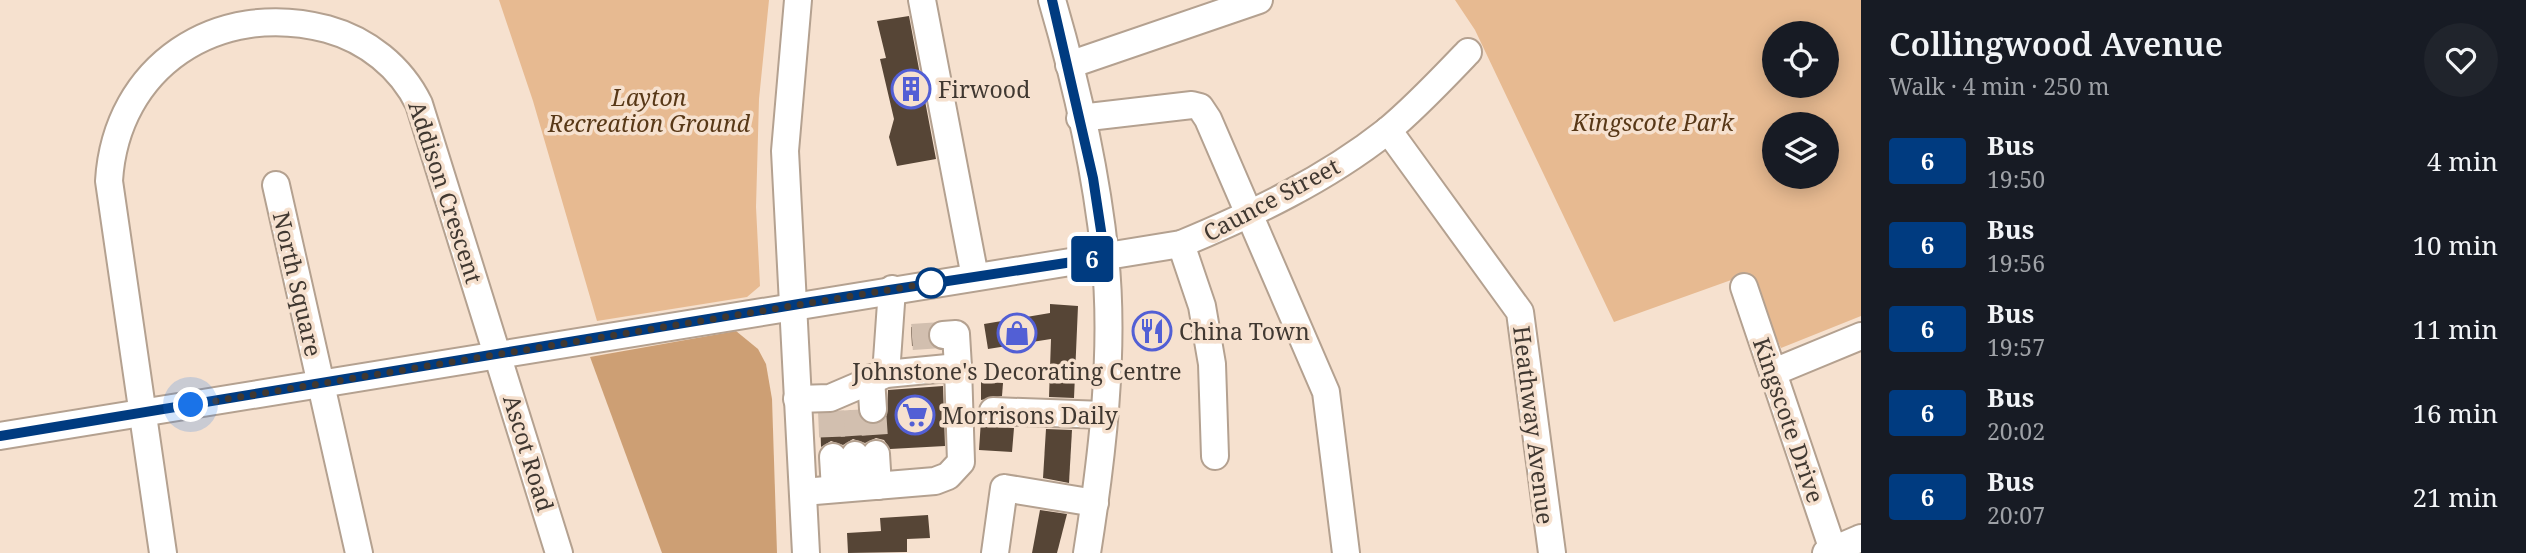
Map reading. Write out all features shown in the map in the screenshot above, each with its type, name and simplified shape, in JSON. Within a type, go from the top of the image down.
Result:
[{"type":"street","points":[[798,0],[785,151],[806,553]]},
{"type":"street","points":[[922,0],[975,277]]},
{"type":"street","points":[[1069,65],[1259,0]]},
{"type":"street","points":[[1056,1],[1105,257],[1104,415],[1087,553]]},
{"type":"street","name":"Addison Crescent","points":[[163,553],[109,181],[111,158],[129,110],[156,70],[192,40],[240,24],[289,21],[337,32],[359,41],[395,68],[409,85],[423,117],[499,354]]},
{"type":"street","name":"Caunce Street","points":[[0,436],[792,305],[1181,244],[1249,216],[1331,169],[1388,130],[1468,52]]},
{"type":"street","points":[[1080,118],[1176,105],[1200,107],[1208,119],[1326,392],[1346,553]]},
{"type":"street","name":"Heathway Avenue","points":[[1388,130],[1520,312],[1552,553]]},
{"type":"street","name":"North Square","points":[[276,185],[359,553]]},
{"type":"street","points":[[1181,244],[1202,306],[1212,364],[1215,456]]},
{"type":"street","name":"Kingscote Drive","points":[[1744,287],[1831,552]]},
{"type":"street","points":[[856,396],[901,337],[892,289]]},
{"type":"street","points":[[803,492],[934,481],[948,475],[961,462],[956,334],[943,335]]},
{"type":"street","points":[[1774,372],[1861,336]]},
{"type":"street","name":"Ascot Road","points":[[499,354],[559,553]]},
{"type":"street","points":[[797,399],[856,396],[958,367]]},
{"type":"street","points":[[993,411],[1104,415]]},
{"type":"street","points":[[857,488],[855,455],[857,488]]},
{"type":"street","points":[[995,553],[1004,488],[1095,503]]},
{"type":"street","points":[[1831,552],[1861,538]]},
{"type":"green space","name":"Layton Recreation Ground","points":[[499,0],[769,0],[759,99],[756,207],[760,286],[747,297],[597,321],[533,101]]},
{"type":"green space","name":"Kingscote Park","points":[[1455,0],[1861,0],[1861,316],[1781,348],[1748,274],[1614,322],[1475,30]]},
{"type":"shaded area","points":[[736,331],[758,349],[766,364],[772,399],[777,553],[662,553],[590,357]]},
{"type":"building","name":"Firwood","points":[[909,16],[936,159],[897,166],[889,137],[894,119],[880,59],[886,58],[877,21]]},
{"type":"building","points":[[1050,304],[1078,306],[1074,398],[1049,397],[1051,339],[988,349],[984,324],[1050,313]]},
{"type":"building","points":[[931,326],[927,336],[931,345],[912,346],[911,327]]},
{"type":"building","points":[[981,382],[1003,383],[1002,396],[981,400]]},
{"type":"building","points":[[943,386],[945,446],[890,449],[884,440],[876,438],[865,443],[853,439],[843,445],[831,441],[821,447],[820,414],[857,410],[865,423],[875,425],[887,415],[888,390]]},
{"type":"building","points":[[981,420],[992,427],[1014,428],[1012,452],[979,450]]},
{"type":"building","points":[[1046,429],[1072,430],[1069,483],[1043,478]]},
{"type":"building","points":[[1040,510],[1067,514],[1057,553],[1032,553]]},
{"type":"building","points":[[928,515],[930,538],[907,539],[907,552],[848,553],[847,533],[881,531],[880,518]]},
{"type":"tunnel","points":[[912,337],[943,335]]},
{"type":"tunnel","points":[[873,409],[876,454]]},
{"type":"tunnel","points":[[852,410],[855,455]]},
{"type":"tunnel","points":[[831,411],[833,457]]},
{"type":"bus line","name":"6","points":[[0,436],[811,302],[1105,257],[1093,178],[1052,0]]},
{"type":"place","name":"Firwood","points":[[911,89]]},
{"type":"place","name":"China Town","points":[[1152,331]]},
{"type":"place","name":"Johnstone's Decorating Centre","points":[[1017,333]]},
{"type":"place","name":"Morrisons Daily","points":[[915,415]]},
{"type":"route","points":[[191,405],[931,283]]}]
